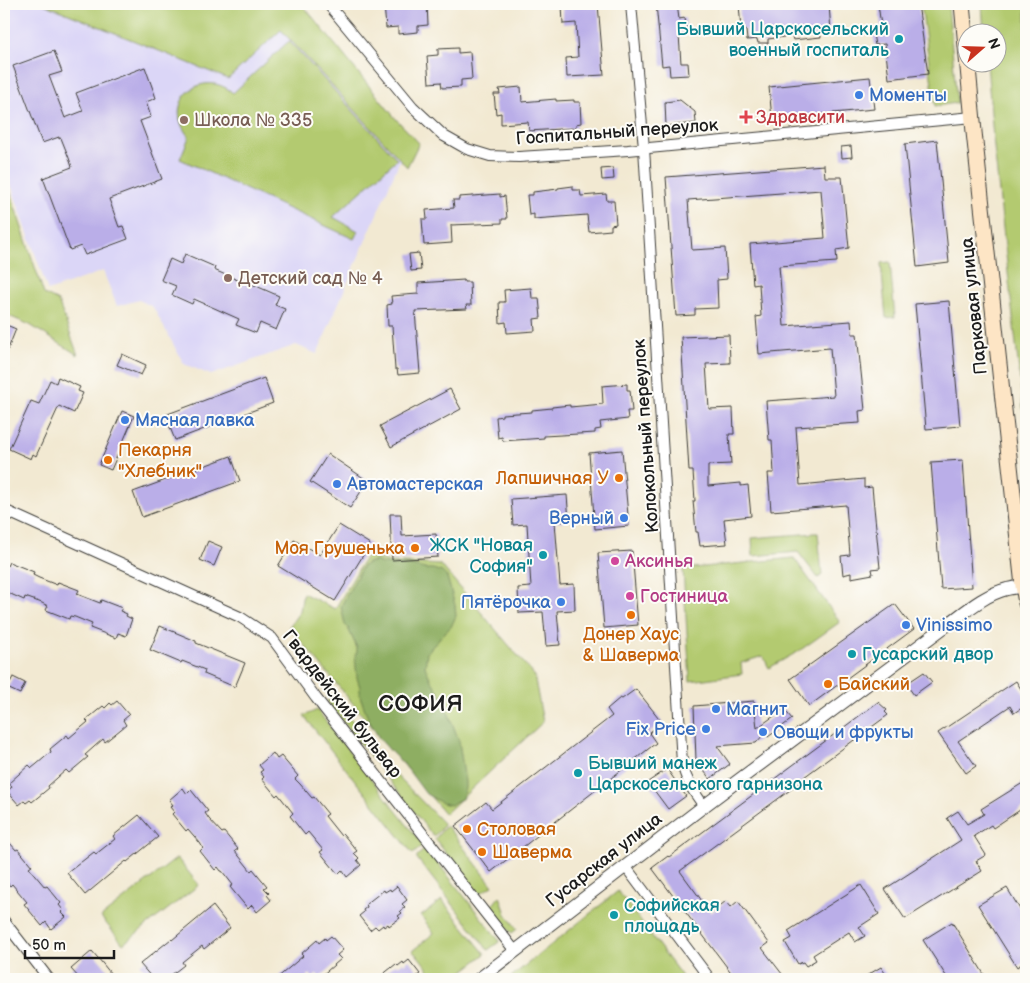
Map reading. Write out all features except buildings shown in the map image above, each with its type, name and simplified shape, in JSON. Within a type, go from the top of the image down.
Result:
[{"type":"main road","name":"Парковая улица","points":[[962,4],[972,118],[1026,603]]},
{"type":"street","name":"Госпитальный переулок","points":[[328,4],[413,107],[444,136],[467,149],[490,156],[519,158],[972,118]]},
{"type":"street","name":"Колокольный переулок","points":[[630,4],[644,148],[682,763],[690,788],[704,806]]},
{"type":"street","name":"Гвардейский бульвар","points":[[4,510],[240,617],[272,638],[322,706],[515,951]]},
{"type":"street","name":"Гусарская улица","points":[[479,979],[704,806],[981,601],[1007,589],[1023,586]]},
{"type":"street","points":[[625,866],[710,979]]},
{"type":"street","points":[[4,920],[49,979]]},
{"type":"shaded area","name":"Школа № 335","points":[[12,4],[44,4],[228,79],[281,30],[400,160],[317,354],[296,345],[211,375],[184,364],[153,307],[139,300],[117,306],[103,271],[48,291],[4,165],[4,22]]},
{"type":"green space","points":[[44,4],[302,4],[396,119],[419,143],[407,167],[281,30],[228,79]]},
{"type":"green space","points":[[921,4],[948,4],[957,103],[935,106]]},
{"type":"green space","points":[[982,4],[1026,4],[1026,434],[993,138],[988,72],[1008,72],[1008,22],[983,22]]},
{"type":"green space","points":[[289,41],[397,159],[333,217],[358,231],[354,239],[180,159],[189,137],[181,124],[179,112],[182,101],[188,92],[198,86],[209,84],[221,86],[233,93]]},
{"type":"green space","points":[[4,174],[44,294],[58,301],[78,355],[30,325],[4,314]]},
{"type":"green space","points":[[890,262],[895,317],[886,318],[881,263]]},
{"type":"green space","points":[[818,533],[822,575],[818,578],[798,552],[753,556],[752,538]]},
{"type":"green space","points":[[366,556],[391,562],[441,565],[534,675],[543,722],[445,814],[289,627],[300,611],[303,593],[335,609]]},
{"type":"green space","points":[[794,558],[840,622],[799,651],[769,668],[763,656],[741,663],[742,674],[690,681],[683,569]]},
{"type":"green space","points":[[375,561],[383,564],[409,565],[433,569],[442,572],[447,577],[456,616],[451,627],[427,653],[425,667],[442,696],[459,741],[465,788],[462,799],[451,805],[442,803],[426,794],[403,763],[379,738],[369,721],[360,696],[355,655],[357,648],[345,625],[341,606],[362,567],[367,563]]},
{"type":"green space","points":[[335,698],[377,753],[443,823],[435,835],[433,836],[327,701]]},
{"type":"green space","points":[[317,710],[423,845],[413,854],[304,716]]},
{"type":"green space","points":[[447,826],[493,886],[478,894],[435,839]]},
{"type":"green space","points":[[426,848],[498,939],[499,942],[488,950],[416,857]]},
{"type":"green space","points":[[177,858],[199,885],[123,944],[101,917]]},
{"type":"green space","points":[[618,891],[684,979],[513,979],[511,977]]},
{"type":"green space","points":[[500,896],[506,914],[517,929],[512,933],[490,908]]},
{"type":"green space","points":[[442,900],[485,954],[453,979],[436,979],[412,951],[434,933],[421,916]]},
{"type":"place","name":"Бывший Царскосельский военный госпиталь","points":[[899,39]]},
{"type":"place","name":"Моменты","points":[[859,95]]},
{"type":"place","name":"Здравсити","points":[[746,117]]},
{"type":"place","name":"Школа № 335","points":[[184,120]]},
{"type":"place","name":"Детский сад № 4","points":[[228,278]]},
{"type":"place","name":"Мясная лавка","points":[[125,420]]},
{"type":"place","name":"Пекарня \"Хлебник\"","points":[[108,460]]},
{"type":"place","name":"Лапшичная У","points":[[619,478]]},
{"type":"place","name":"Автомастерская","points":[[337,484]]},
{"type":"place","name":"Верный","points":[[624,518]]},
{"type":"place","name":"Моя Грушенька","points":[[415,548]]},
{"type":"place","name":"ЖСК \"Новая София\"","points":[[543,555]]},
{"type":"place","name":"Аксинья","points":[[615,561]]},
{"type":"place","name":"Гостиница","points":[[630,596]]},
{"type":"place","name":"Пятёрочка","points":[[561,602]]},
{"type":"place","name":"Донер Хаус & Шаверма","points":[[631,615]]},
{"type":"place","name":"Vinissimo","points":[[906,625]]},
{"type":"place","name":"Гусарский двор","points":[[852,654]]},
{"type":"place","name":"Байский","points":[[828,684]]},
{"type":"place","name":"Магнит","points":[[716,709]]},
{"type":"place","name":"Fix Price","points":[[706,729]]},
{"type":"place","name":"Овощи и фрукты","points":[[763,732]]},
{"type":"place","name":"Бывший манеж Царскосельского гарнизона","points":[[578,773]]},
{"type":"place","name":"Столовая","points":[[467,829]]},
{"type":"place","name":"Шаверма","points":[[482,852]]},
{"type":"place","name":"Софийская площадь","points":[[614,915]]},
{"type":"district","name":"СОФИЯ","points":[[421,704]]}]
